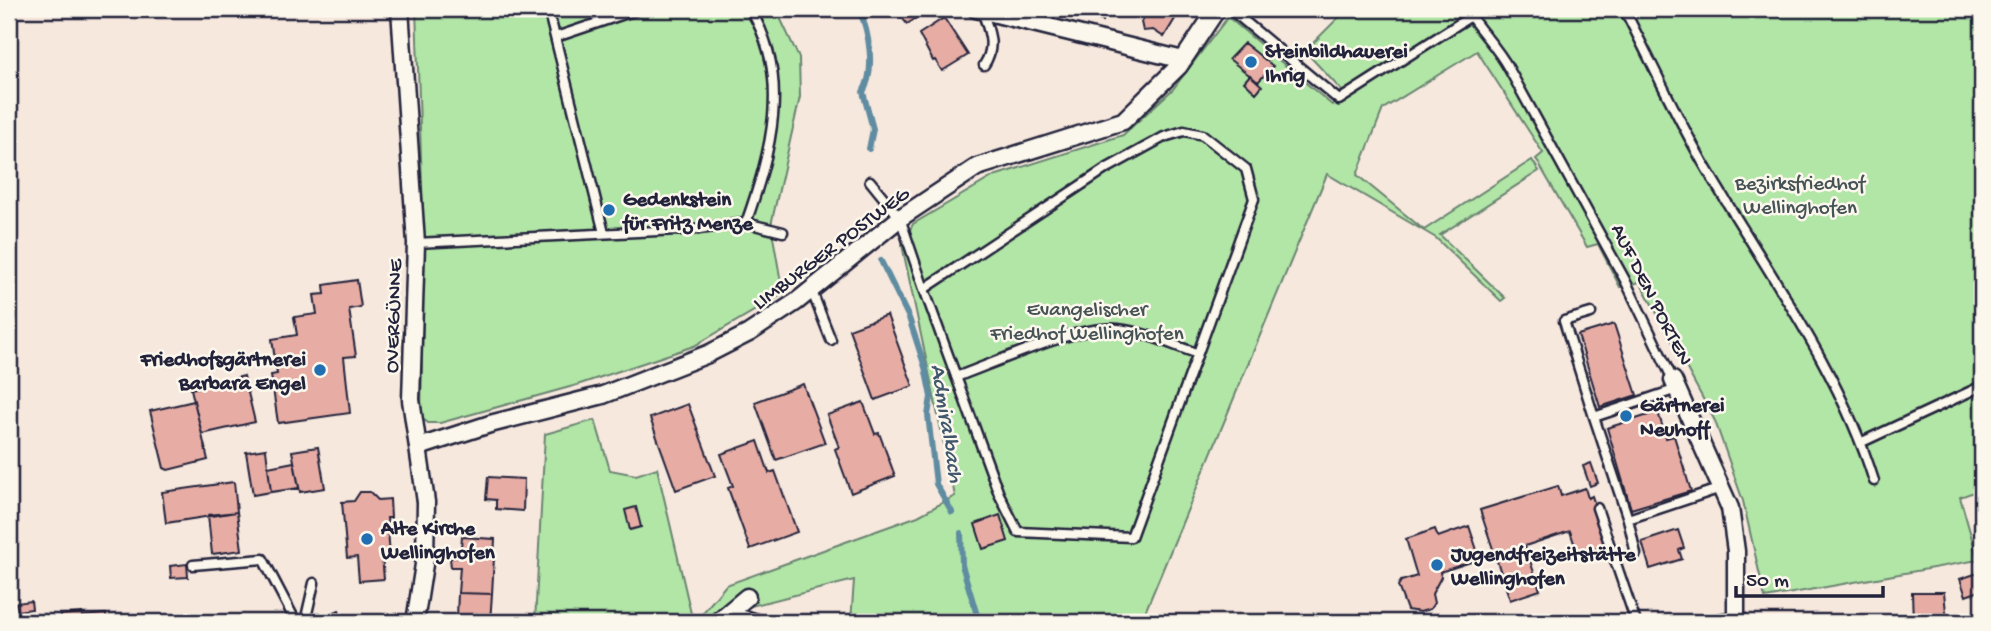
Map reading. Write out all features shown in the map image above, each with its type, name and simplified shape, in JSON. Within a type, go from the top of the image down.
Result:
[{"type":"street","name":"OVERGÜNNE","points":[[400,9],[416,243],[411,400],[426,502],[425,558],[415,622]]},
{"type":"street","points":[[979,9],[1183,60]]},
{"type":"street","name":"LIMBURGER POSTWEG","points":[[419,447],[490,424],[603,395],[672,368],[749,333],[811,289],[900,218],[977,167],[1122,121],[1183,60],[1217,9]]},
{"type":"street","name":"AUF DEN PORTEN","points":[[1675,385],[1730,508],[1736,551],[1736,619]]},
{"type":"street","points":[[722,616],[747,597]]},
{"type":"lane","points":[[548,9],[604,233]]},
{"type":"lane","points":[[556,37],[639,9]]},
{"type":"lane","points":[[746,222],[765,156],[776,102],[775,71],[761,25],[750,9]]},
{"type":"lane","points":[[979,9],[992,43],[991,55],[984,65]]},
{"type":"lane","points":[[1230,9],[1339,100],[1469,13],[1482,9]]},
{"type":"lane","points":[[1624,9],[1701,159],[1806,333],[1862,442],[1874,481]]},
{"type":"lane","name":"AUF DEN PORTEN","points":[[1469,13],[1495,43],[1516,80],[1625,281],[1675,385]]},
{"type":"lane","points":[[870,181],[900,218],[924,289],[999,494],[1018,532],[1131,537],[1254,199],[1246,169],[1203,135],[1184,131],[1164,137],[1114,164],[924,289]]},
{"type":"lane","points":[[416,243],[699,229],[746,222],[783,232]]},
{"type":"lane","points":[[811,289],[831,340]]},
{"type":"lane","points":[[1591,313],[1564,321],[1628,519],[1636,554]]},
{"type":"lane","points":[[956,377],[1064,337],[1114,328],[1142,334],[1196,353]]},
{"type":"lane","points":[[1594,417],[1675,385]]},
{"type":"lane","points":[[1862,442],[1982,386]]},
{"type":"lane","points":[[1628,519],[1721,488]]},
{"type":"lane","points":[[1597,508],[1636,622]]},
{"type":"lane","points":[[192,565],[263,559],[296,622]]},
{"type":"lane","points":[[305,622],[314,583]]},
{"type":"lane","points":[[722,616],[767,622]]},
{"type":"lane","points":[[1699,622],[1736,619]]},
{"type":"green space","points":[[416,9],[776,9],[799,58],[800,97],[771,225],[783,294],[694,346],[577,385],[440,423],[428,423],[421,417],[424,244]]},
{"type":"green space","points":[[1347,9],[1456,9],[1458,12],[1463,9],[1982,9],[1982,489],[1960,497],[1978,560],[1765,598],[1743,501],[1715,421],[1640,282],[1620,287],[1598,244],[1587,247],[1536,159],[1543,153],[1477,51],[1383,109],[1357,175],[1424,230],[1532,160],[1539,171],[1440,235],[1505,298],[1501,301],[1436,238],[1327,174],[1141,622],[851,622],[854,580],[723,613],[713,622],[695,622],[726,585],[918,516],[955,496],[902,245],[913,224],[994,176],[1123,135],[1173,89],[1228,17],[1332,105],[1341,90],[1305,51]]},
{"type":"green space","points":[[595,420],[610,470],[636,475],[657,468],[693,622],[535,622],[545,434]]},
{"type":"building","points":[[895,9],[931,9],[907,24]]},
{"type":"building","points":[[1074,9],[1106,9],[1103,21],[1073,13]]},
{"type":"building","points":[[1143,9],[1181,9],[1164,37],[1153,30],[1143,31],[1141,22],[1146,14],[1141,12]]},
{"type":"building","points":[[944,18],[968,55],[942,71],[935,60],[933,61],[919,34]]},
{"type":"building","name":"Steinbildhauerei Ihrig","points":[[1244,43],[1273,66],[1258,82],[1229,59]]},
{"type":"building","points":[[1250,75],[1262,86],[1256,93],[1244,82]]},
{"type":"building","points":[[357,280],[361,307],[349,309],[356,356],[344,357],[350,413],[278,423],[271,375],[277,374],[272,339],[297,335],[294,317],[317,314],[314,295],[325,294],[324,285]]},
{"type":"building","points":[[887,315],[913,386],[875,400],[849,329]]},
{"type":"building","points":[[1614,324],[1637,395],[1600,407],[1578,335]]},
{"type":"building","points":[[244,376],[255,422],[202,434],[191,389]]},
{"type":"building","points":[[803,384],[825,443],[776,460],[755,402]]},
{"type":"building","points":[[194,401],[208,460],[168,470],[164,468],[150,411]]},
{"type":"building","points":[[863,402],[875,434],[879,433],[895,476],[851,493],[835,449],[839,447],[827,415]]},
{"type":"building","points":[[688,404],[715,476],[676,490],[650,418]]},
{"type":"building","points":[[1658,412],[1666,438],[1674,436],[1691,491],[1631,509],[1607,428]]},
{"type":"building","points":[[758,441],[769,473],[775,471],[797,532],[750,549],[728,488],[733,486],[721,454]]},
{"type":"building","points":[[318,447],[325,488],[300,492],[292,451]]},
{"type":"building","points":[[266,449],[271,492],[253,495],[246,452]]},
{"type":"building","points":[[294,462],[299,488],[271,492],[268,467]]},
{"type":"building","points":[[1591,463],[1598,483],[1590,486],[1583,466]]},
{"type":"building","points":[[488,477],[524,479],[523,511],[496,509],[496,500],[486,499]]},
{"type":"building","points":[[234,482],[237,512],[166,523],[162,492]]},
{"type":"building","points":[[1558,486],[1561,496],[1585,488],[1588,498],[1592,496],[1608,545],[1578,555],[1570,531],[1525,546],[1540,590],[1510,600],[1480,510]]},
{"type":"building","name":"Alte Kirche Wellinghofen","points":[[360,492],[370,492],[378,500],[390,499],[391,518],[387,518],[390,555],[382,556],[384,579],[359,581],[357,557],[347,558],[342,502],[354,501]]},
{"type":"building","points":[[636,507],[641,527],[630,530],[625,510]]},
{"type":"building","points":[[237,512],[242,550],[212,554],[208,515]]},
{"type":"building","points":[[1000,515],[1008,541],[983,549],[975,524]]},
{"type":"building","name":"Jugendfreizeitstätte Wellinghofen","points":[[1469,526],[1480,559],[1440,572],[1441,577],[1432,594],[1434,603],[1430,609],[1420,612],[1407,610],[1398,586],[1401,581],[1417,576],[1406,539],[1435,529],[1438,537]]},
{"type":"building","points":[[1678,530],[1684,548],[1679,550],[1682,559],[1650,569],[1642,542]]},
{"type":"building","points":[[462,537],[495,539],[492,594],[458,593],[460,567],[451,567],[450,558],[460,557]]},
{"type":"building","points":[[187,564],[188,577],[171,578],[170,566]]},
{"type":"building","points":[[1978,573],[1982,590],[1966,596],[1960,579]]},
{"type":"building","points":[[1912,592],[1944,592],[1947,622],[1913,622]]},
{"type":"building","points":[[458,593],[492,594],[490,622],[447,622],[447,617],[457,617]]},
{"type":"building","points":[[31,601],[32,609],[18,611],[16,603]]},
{"type":"building","points":[[339,610],[344,622],[312,622],[314,621]]},
{"type":"building","points":[[82,613],[82,622],[61,622],[61,615]]},
{"type":"building","points":[[106,614],[107,622],[82,622],[82,616]]},
{"type":"waterway","name":"Admiralbach","points":[[859,9],[870,51],[869,73],[863,92],[873,129],[869,149]]},
{"type":"waterway","name":"Admiralbach","points":[[881,261],[909,318],[925,367],[931,397],[928,415],[936,484],[952,512]]},
{"type":"waterway","name":"Admiralbach","points":[[961,533],[962,565],[979,622]]},
{"type":"place","name":"Steinbildhauerei Ihrig","points":[[1251,62]]},
{"type":"place","name":"Gedenkstein für Fritz Menze","points":[[609,210]]},
{"type":"place","name":"Friedhofsgärtnerei Barbara Engel","points":[[320,370]]},
{"type":"place","name":"Gärtnerei Neuhoff","points":[[1626,416]]},
{"type":"place","name":"Alte Kirche Wellinghofen","points":[[367,539]]},
{"type":"place","name":"Jugendfreizeitstätte Wellinghofen","points":[[1437,565]]},
{"type":"park label","name":"Bezirksfriedhof Wellinghofen","points":[[1800,194]]},
{"type":"park label","name":"Evangelischer Friedhof Wellinghofen","points":[[1087,320]]}]
